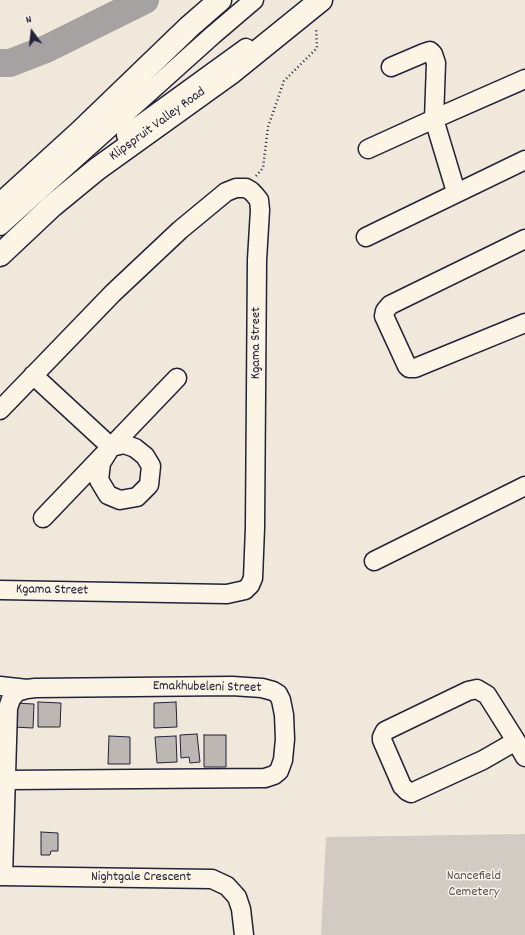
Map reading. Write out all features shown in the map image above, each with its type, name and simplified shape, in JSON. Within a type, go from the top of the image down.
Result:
[{"type":"main road","points":[[0,205],[80,132],[189,26],[220,0]]},
{"type":"main road","name":"Klipspruit Valley Road","points":[[0,256],[52,206],[97,169],[232,72],[313,2]]},
{"type":"street","name":"Klipspruit Valley Road","points":[[0,226],[254,0]]},
{"type":"street","name":"Klipspruit Valley Road","points":[[0,243],[97,156],[249,46],[313,2]]},
{"type":"street","points":[[391,68],[424,53],[430,51],[433,54],[436,63],[434,119],[456,192]]},
{"type":"street","points":[[368,149],[525,79]]},
{"type":"street","points":[[366,237],[456,192],[525,160]]},
{"type":"street","points":[[0,410],[113,293],[180,230],[226,192],[236,188],[246,188]]},
{"type":"street","name":"Kgama Street","points":[[0,590],[227,594],[245,590],[250,585],[253,578],[256,528],[257,260],[260,210],[259,200],[251,190],[246,188]]},
{"type":"street","points":[[525,239],[390,305],[385,311],[384,316],[406,366],[409,368],[415,368],[525,323]]},
{"type":"street","points":[[33,375],[111,447]]},
{"type":"street","points":[[42,518],[177,378]]},
{"type":"street","points":[[374,561],[525,486]]},
{"type":"street","points":[[0,686],[27,689]]},
{"type":"street","name":"Emakhubeleni Street","points":[[7,780],[265,778],[274,775],[282,766],[285,738],[284,715],[281,700],[278,694],[273,691],[262,688],[232,686],[27,689]]},
{"type":"street","points":[[2,876],[7,780],[8,708],[11,699],[16,694],[27,689]]},
{"type":"street","points":[[516,741],[483,760],[411,793],[407,792],[402,786],[382,740],[382,736],[385,731],[468,691],[477,690],[487,695],[516,741],[525,757]]},
{"type":"street","name":"Nightgale Crescent","points":[[2,876],[212,879],[227,886],[237,897],[242,909],[244,935]]},
{"type":"path","points":[[246,188],[263,168],[268,127],[284,81],[318,48],[313,2]]},
{"type":"green space","name":"Nancefield Cemetery","points":[[525,834],[525,935],[321,935],[326,837]]},
{"type":"building","points":[[38,702],[61,703],[60,727],[38,727]]},
{"type":"building","points":[[176,702],[177,727],[154,728],[154,703]]},
{"type":"building","points":[[14,703],[34,704],[33,728],[13,727]]},
{"type":"building","points":[[197,734],[200,762],[190,763],[189,757],[181,758],[180,735]]},
{"type":"building","points":[[204,735],[226,735],[226,767],[204,767]]},
{"type":"building","points":[[109,736],[130,737],[130,764],[108,764]]},
{"type":"building","points":[[176,736],[177,762],[157,763],[155,737]]},
{"type":"building","points":[[41,832],[58,833],[58,851],[51,851],[50,855],[41,855]]},
{"type":"waterway","points":[[0,63],[10,63],[46,49],[145,0]]}]
